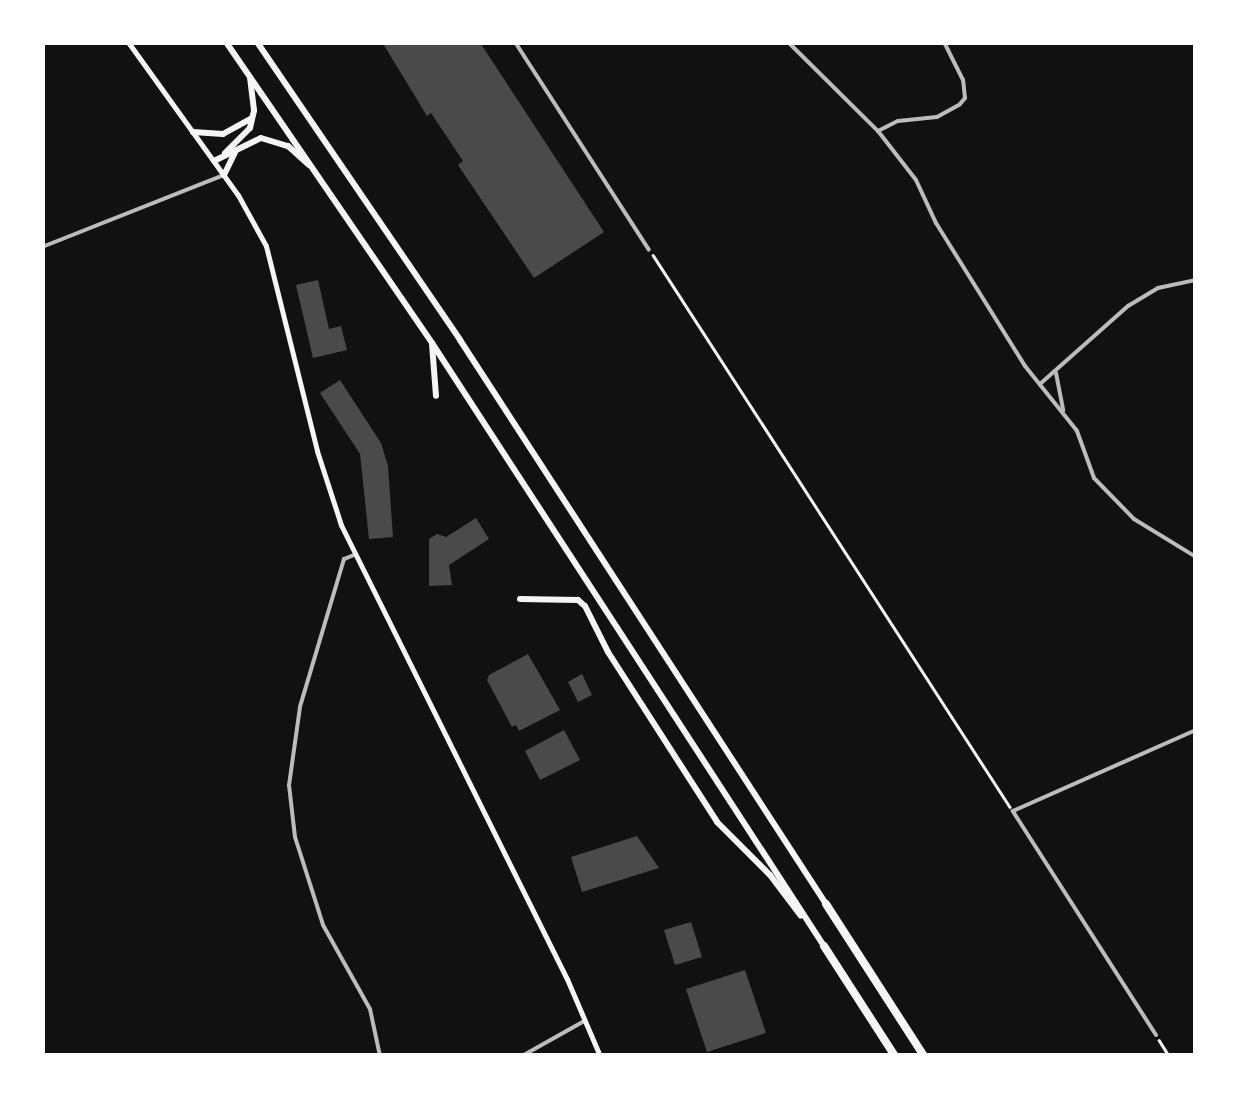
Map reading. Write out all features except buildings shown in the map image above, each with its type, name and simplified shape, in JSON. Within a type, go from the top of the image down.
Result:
[{"type":"highway","points":[[226,42],[432,343],[895,1056]]},
{"type":"highway","points":[[256,42],[460,340],[924,1056]]},
{"type":"highway","points":[[214,161],[244,136],[253,117],[250,76]]},
{"type":"highway","points":[[192,132],[223,134],[253,117]]},
{"type":"highway","points":[[214,161],[250,140],[269,139],[288,146],[317,172]]},
{"type":"highway","points":[[224,175],[236,150]]},
{"type":"highway","points":[[432,343],[436,396]]},
{"type":"highway","points":[[520,599],[578,600],[584,606],[608,652],[717,822],[807,920]]},
{"type":"main road","points":[[128,42],[224,175],[266,246],[325,480],[354,555],[586,1020],[600,1056]]},
{"type":"street","points":[[515,42],[649,250]]},
{"type":"street","points":[[788,42],[878,132],[916,180],[946,239],[1040,384],[1077,431],[1094,478],[1134,519],[1196,558]]},
{"type":"street","points":[[878,132],[898,121],[937,117],[965,98],[963,80],[944,42]]},
{"type":"street","points":[[42,247],[224,175]]},
{"type":"street","points":[[1040,384],[1128,306],[1158,288],[1196,280]]},
{"type":"street","points":[[1056,372],[1065,414]]},
{"type":"street","points":[[354,555],[344,559],[300,707],[289,785],[295,837],[323,925],[370,1009],[380,1056]]},
{"type":"street","points":[[1156,1035],[1012,812],[1196,730]]},
{"type":"street","points":[[522,1056],[586,1020]]},
{"type":"path","points":[[649,250],[1012,812]]},
{"type":"path","points":[[1156,1035],[1169,1056]]}]
